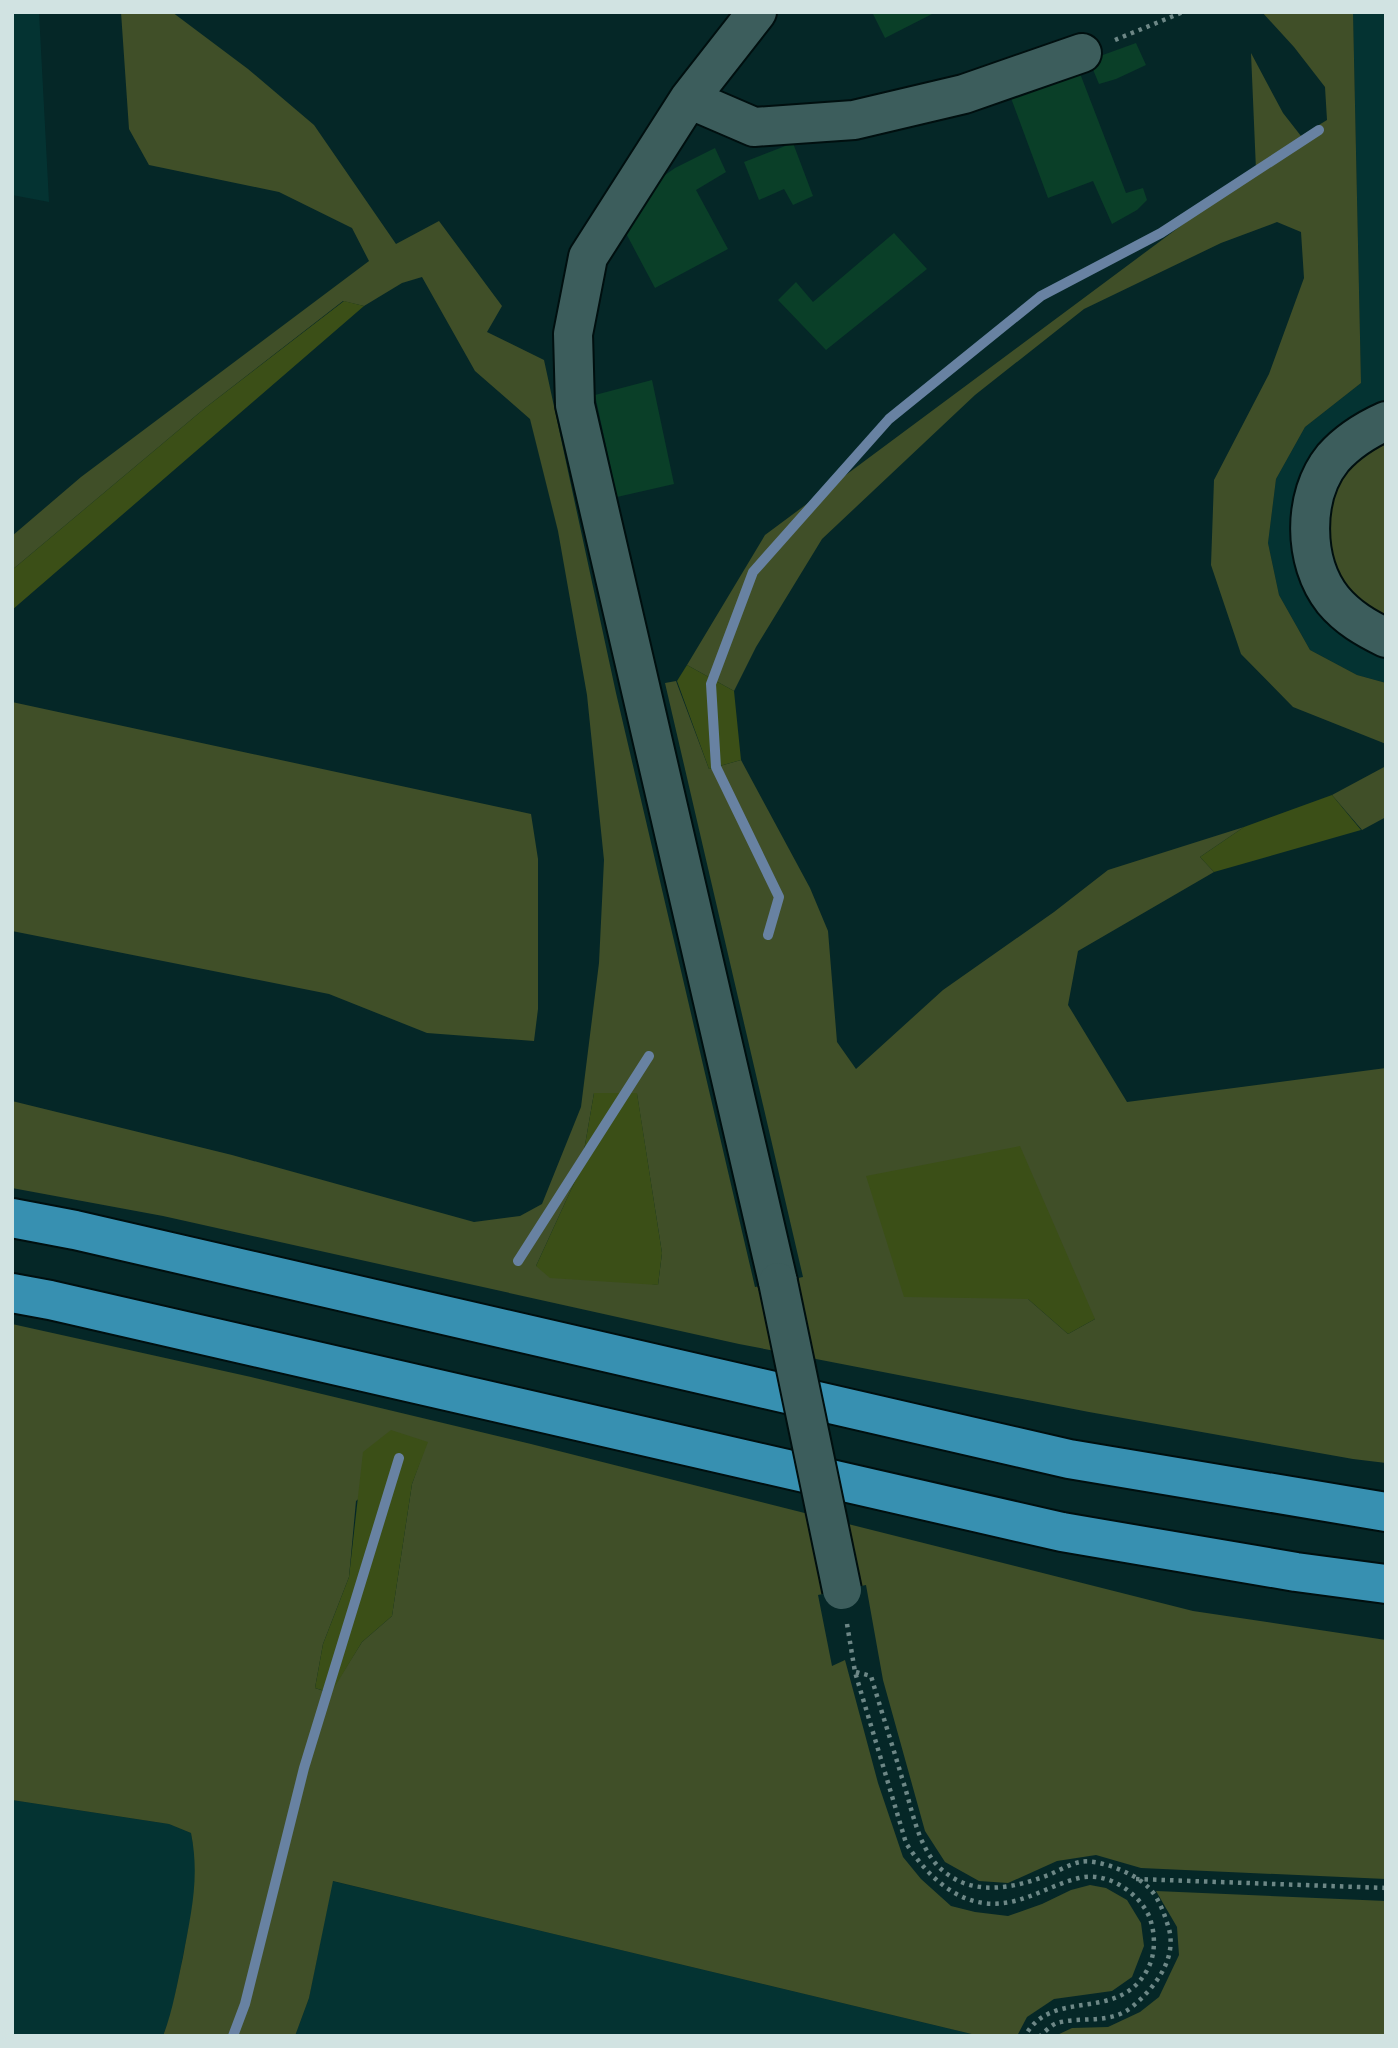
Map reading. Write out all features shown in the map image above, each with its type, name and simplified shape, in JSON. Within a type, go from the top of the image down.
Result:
[{"type":"highway","points":[[12,1218],[75,1230],[1069,1459],[1386,1512]]},
{"type":"highway","points":[[12,1293],[1062,1532],[1296,1572],[1386,1584]]},
{"type":"highway","points":[[1296,1572],[1386,1596]]},
{"type":"street","points":[[757,12],[689,99],[588,257],[573,334],[575,405],[778,1282],[842,1590]]},
{"type":"street","points":[[689,99],[754,127],[854,120],[964,94],[1082,53]]},
{"type":"street","points":[[1386,421],[1359,433],[1332,459],[1315,492],[1309,529],[1315,566],[1332,599],[1359,625],[1386,638]]},
{"type":"path","points":[[1082,53],[1183,12]]},
{"type":"path","points":[[842,1590],[855,1672],[906,1843],[917,1861],[956,1895],[982,1903],[1003,1904],[1031,1898],[1082,1877],[1120,1884],[1136,1897],[1148,1914],[1154,1932],[1153,1952],[1147,1970],[1136,1987],[1119,1998],[1101,2004],[1065,2007],[1047,2013],[1030,2027],[1025,2036]]},
{"type":"path","points":[[855,1672],[871,1676],[922,1842],[940,1868],[957,1880],[977,1886],[999,1888],[1020,1886],[1082,1861],[1106,1865],[1149,1887],[1164,1914],[1170,1935],[1168,1962],[1154,1986],[1130,2009],[1102,2020],[1055,2024],[1040,2036]]},
{"type":"path","points":[[1135,1878],[1386,1888]]},
{"type":"shaded area","points":[[12,12],[39,12],[49,202],[12,195]]},
{"type":"shaded area","points":[[121,12],[172,12],[248,69],[314,125],[396,244],[439,221],[502,306],[487,332],[544,360],[616,693],[755,1287],[803,1277],[665,683],[676,681],[709,769],[741,760],[810,888],[828,931],[837,1042],[856,1069],[943,990],[1054,912],[1108,870],[1244,827],[1200,857],[1214,872],[1078,951],[1068,1005],[1127,1102],[1386,1068],[1386,1463],[1089,1412],[739,1344],[163,1216],[12,1188],[12,1101],[232,1155],[474,1222],[520,1216],[542,1204],[581,1107],[599,963],[604,860],[587,695],[558,531],[530,419],[475,371],[422,277],[402,283],[364,306],[343,301],[205,408],[12,570],[12,536],[81,477],[369,261],[352,228],[279,192],[149,165],[129,129]],"holes":[[[594,1093],[637,1094],[662,1253],[658,1285],[536,1266],[581,1168]],[[1028,1299],[1095,1319],[1068,1334]]]},
{"type":"shaded area","points":[[1262,12],[1353,12],[1361,383],[1305,427],[1276,479],[1268,543],[1279,595],[1310,650],[1357,675],[1386,683],[1386,744],[1293,707],[1241,654],[1211,565],[1214,480],[1269,374],[1304,278],[1301,232],[1277,222],[1221,243],[1084,309],[975,395],[822,539],[756,647],[734,691],[687,665],[765,535],[1256,170],[1251,53],[1283,113],[1301,136],[1327,120],[1325,87]]},
{"type":"shaded area","points":[[1353,12],[1386,12],[1386,683],[1357,675],[1310,650],[1279,595],[1268,543],[1276,479],[1305,427],[1361,383]]},
{"type":"shaded area","points":[[1386,437],[1386,627],[1349,604],[1322,550],[1330,489],[1346,463]]},
{"type":"shaded area","points":[[12,702],[531,814],[538,859],[538,1009],[534,1041],[427,1033],[329,994],[12,931]]},
{"type":"shaded area","points":[[1386,766],[1386,817],[1362,830],[1332,795]]},
{"type":"shaded area","points":[[12,1324],[251,1377],[531,1444],[1193,1611],[1386,1640],[1386,1879],[1141,1868],[1096,1855],[1057,1861],[1008,1883],[979,1881],[945,1862],[925,1831],[883,1680],[866,1585],[818,1595],[832,1666],[845,1660],[878,1783],[903,1857],[921,1879],[951,1906],[1008,1916],[1071,1890],[1090,1885],[1106,1888],[1127,1900],[1141,1923],[1144,1946],[1132,1977],[1112,1991],[1054,1999],[1027,2017],[1017,2036],[980,2036],[333,1881],[309,1998],[295,2036],[163,2036],[183,1957],[191,1910],[195,1865],[191,1833],[169,1824],[12,1800]],"holes":[[[427,1442],[412,1484],[392,1616],[362,1642],[330,1693],[315,1688],[323,1644],[349,1577],[356,1501]]]},
{"type":"shaded area","points":[[12,1800],[169,1824],[191,1833],[196,1859],[195,1896],[172,2011],[163,2036],[12,2036]]},
{"type":"shaded area","points":[[332,1881],[980,2036],[295,2036],[309,1998]]},
{"type":"shaded area","points":[[1156,1891],[1386,1901],[1386,2036],[1055,2036],[1072,2028],[1108,2027],[1140,2012],[1159,1997],[1179,1955],[1177,1927]]},
{"type":"green space","points":[[344,301],[364,306],[12,610],[12,570],[205,408]]},
{"type":"green space","points":[[687,665],[734,691],[741,760],[709,769],[677,681]]},
{"type":"green space","points":[[1332,795],[1361,830],[1214,872],[1200,857],[1244,827]]},
{"type":"green space","points":[[594,1093],[637,1093],[662,1253],[658,1285],[550,1278],[536,1266],[581,1168]]},
{"type":"green space","points":[[1020,1146],[1095,1319],[1068,1334],[1028,1299],[904,1297],[866,1176]]},
{"type":"green space","points":[[391,1430],[428,1442],[412,1484],[392,1616],[362,1642],[331,1693],[315,1688],[323,1644],[349,1577],[363,1452]]},
{"type":"building","points":[[872,12],[936,12],[885,38]]},
{"type":"building","points":[[1136,43],[1146,65],[1099,84],[1089,60]]},
{"type":"building","points":[[1076,63],[1126,193],[1143,188],[1147,200],[1137,210],[1112,224],[1093,181],[1048,198],[1008,90]]},
{"type":"building","points":[[793,143],[813,196],[793,205],[784,189],[759,200],[744,162]]},
{"type":"building","points":[[715,148],[726,172],[696,190],[728,249],[655,288],[620,222],[645,189],[675,168]]},
{"type":"building","points":[[894,233],[927,269],[826,350],[778,300],[796,282],[813,302]]},
{"type":"building","points":[[652,380],[674,484],[617,497],[595,395]]},
{"type":"waterway","points":[[768,935],[779,897],[716,767],[711,684],[753,572],[889,419],[1041,296],[1161,233],[1319,130]]},
{"type":"waterway","points":[[518,1261],[649,1056]]},
{"type":"waterway","points":[[233,2036],[245,2004],[304,1768],[399,1458]]}]
